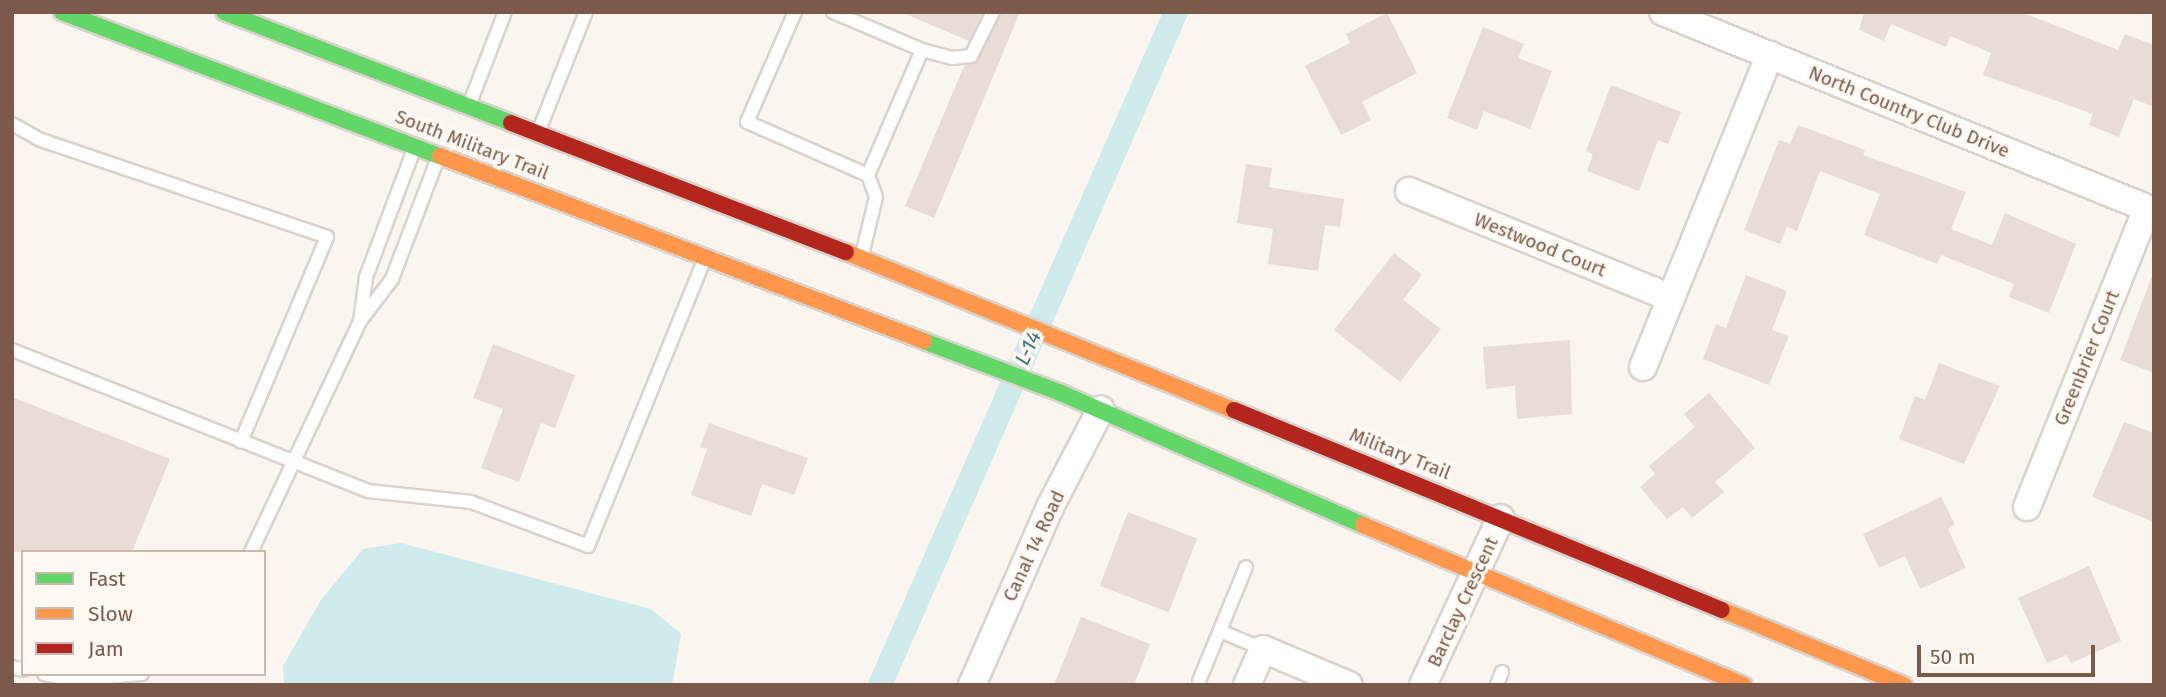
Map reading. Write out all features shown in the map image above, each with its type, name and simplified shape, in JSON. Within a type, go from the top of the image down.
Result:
[{"type":"main road","name":"South Military Trail","points":[[62,12],[867,317],[1101,409]]},
{"type":"main road","name":"South Military Trail","points":[[224,12],[879,265]]},
{"type":"main road","points":[[95,25],[196,43]]},
{"type":"main road","points":[[398,100],[412,85]]},
{"type":"main road","points":[[493,132],[516,125]]},
{"type":"main road","points":[[439,155],[459,142]]},
{"type":"main road","name":"Military Trail","points":[[879,265],[1904,685]]},
{"type":"main road","points":[[1101,409],[1478,575],[1744,685]]},
{"type":"street","name":"North Country Club Drive","points":[[1663,12],[2151,210]]},
{"type":"street","points":[[1643,367],[1770,55]]},
{"type":"street","name":"Westwood Court","points":[[1409,191],[1671,298]]},
{"type":"street","name":"Greenbrier Court","points":[[2027,507],[2151,210]]},
{"type":"street","name":"Canal 14 Road","points":[[972,685],[1049,507],[1101,409]]},
{"type":"street","name":"Barclay Crescent","points":[[1423,685],[1478,575],[1501,518]]},
{"type":"street","points":[[1247,685],[1263,649],[1349,685]]},
{"type":"lane","points":[[538,133],[586,12]]},
{"type":"lane","points":[[796,12],[747,122],[868,174]]},
{"type":"lane","points":[[833,12],[854,16],[922,50],[952,58],[971,55],[993,12]]},
{"type":"lane","points":[[469,107],[504,13]]},
{"type":"lane","points":[[861,258],[877,197],[868,174],[922,50]]},
{"type":"lane","points":[[12,124],[41,140],[327,237],[241,442]]},
{"type":"lane","points":[[360,321],[366,277],[415,145]]},
{"type":"lane","points":[[252,550],[296,463],[360,321],[392,279],[439,155]]},
{"type":"lane","points":[[12,350],[368,491],[471,502],[588,546],[705,256]]},
{"type":"lane","points":[[1199,681],[1246,567]]},
{"type":"lane","points":[[1220,631],[1263,649]]},
{"type":"lane","points":[[1497,685],[1502,672]]},
{"type":"lane","points":[[54,676],[74,680],[119,676]]},
{"type":"water","points":[[401,543],[651,609],[681,634],[672,685],[284,685],[283,666],[321,600],[363,549]]},
{"type":"building","points":[[901,12],[983,12],[969,41]]},
{"type":"building","points":[[1002,12],[1020,12],[934,218],[905,206],[964,66],[978,60]]},
{"type":"building","points":[[1864,12],[2021,12],[2118,50],[2125,34],[2154,45],[2154,107],[2134,99],[2119,137],[2089,125],[2093,114],[1983,75],[1991,53],[1950,36],[1946,47],[1891,24],[1884,41],[1859,30]]},
{"type":"building","points":[[1387,13],[1417,73],[1362,102],[1371,120],[1341,135],[1305,66],[1350,43],[1346,34]]},
{"type":"building","points":[[1483,27],[1524,44],[1518,58],[1552,71],[1530,129],[1484,111],[1477,130],[1447,118]]},
{"type":"building","points":[[1611,85],[1681,112],[1668,144],[1658,140],[1639,191],[1587,171],[1593,154],[1586,151]]},
{"type":"building","points":[[1798,125],[1865,150],[1863,155],[1966,192],[1951,229],[1992,245],[2005,213],[2076,244],[2049,313],[2009,297],[2014,284],[1941,255],[1937,264],[1864,235],[1880,194],[1820,171],[1797,231],[1787,227],[1780,244],[1744,230],[1779,140],[1790,144]]},
{"type":"building","points":[[1246,164],[1272,168],[1269,187],[1344,199],[1340,227],[1325,225],[1318,271],[1268,264],[1273,229],[1237,223]]},
{"type":"building","points":[[1394,253],[1422,275],[1403,300],[1441,329],[1400,382],[1334,330]]},
{"type":"building","points":[[1746,275],[1787,291],[1772,330],[1789,336],[1769,385],[1703,359],[1716,324],[1726,328]]},
{"type":"building","points":[[2152,276],[2154,277],[2154,373],[2120,360]]},
{"type":"building","points":[[1570,340],[1572,414],[1517,419],[1515,386],[1486,389],[1483,347]]},
{"type":"building","points":[[493,344],[575,375],[555,428],[541,423],[519,482],[481,468],[503,409],[473,398]]},
{"type":"building","points":[[1939,363],[2000,386],[1964,464],[1899,439],[1915,396],[1925,400]]},
{"type":"building","points":[[1709,393],[1755,448],[1715,482],[1724,492],[1692,518],[1683,507],[1667,519],[1640,487],[1655,474],[1649,466],[1695,427],[1684,414]]},
{"type":"building","points":[[12,397],[170,459],[133,550],[12,552]]},
{"type":"building","points":[[2124,422],[2154,433],[2154,522],[2092,497]]},
{"type":"building","points":[[709,423],[808,458],[794,495],[762,484],[751,516],[691,495],[707,449],[700,447]]},
{"type":"building","points":[[1941,497],[1955,525],[1948,529],[1966,568],[1920,589],[1905,556],[1879,568],[1863,534]]},
{"type":"building","points":[[1128,512],[1197,539],[1169,612],[1100,586]]},
{"type":"building","points":[[2089,566],[2121,641],[2071,663],[2067,655],[2047,663],[2018,598]]},
{"type":"building","points":[[1081,617],[1150,644],[1134,685],[1054,685]]},
{"type":"waterway","name":"L-14","points":[[880,685],[1176,12]]},
{"type":"traffic: fast","points":[[62,12],[440,156]]},
{"type":"traffic: fast","points":[[224,12],[511,123]]},
{"type":"traffic: fast","points":[[924,341],[1061,393],[1363,525]]},
{"type":"traffic: slow","points":[[440,156],[924,341]]},
{"type":"traffic: slow","points":[[846,252],[1234,410]]},
{"type":"traffic: slow","points":[[1363,525],[1744,685]]},
{"type":"traffic: slow","points":[[1722,610],[1904,685]]},
{"type":"traffic: jam","points":[[511,123],[846,252]]},
{"type":"traffic: jam","points":[[1234,410],[1722,610]]}]
